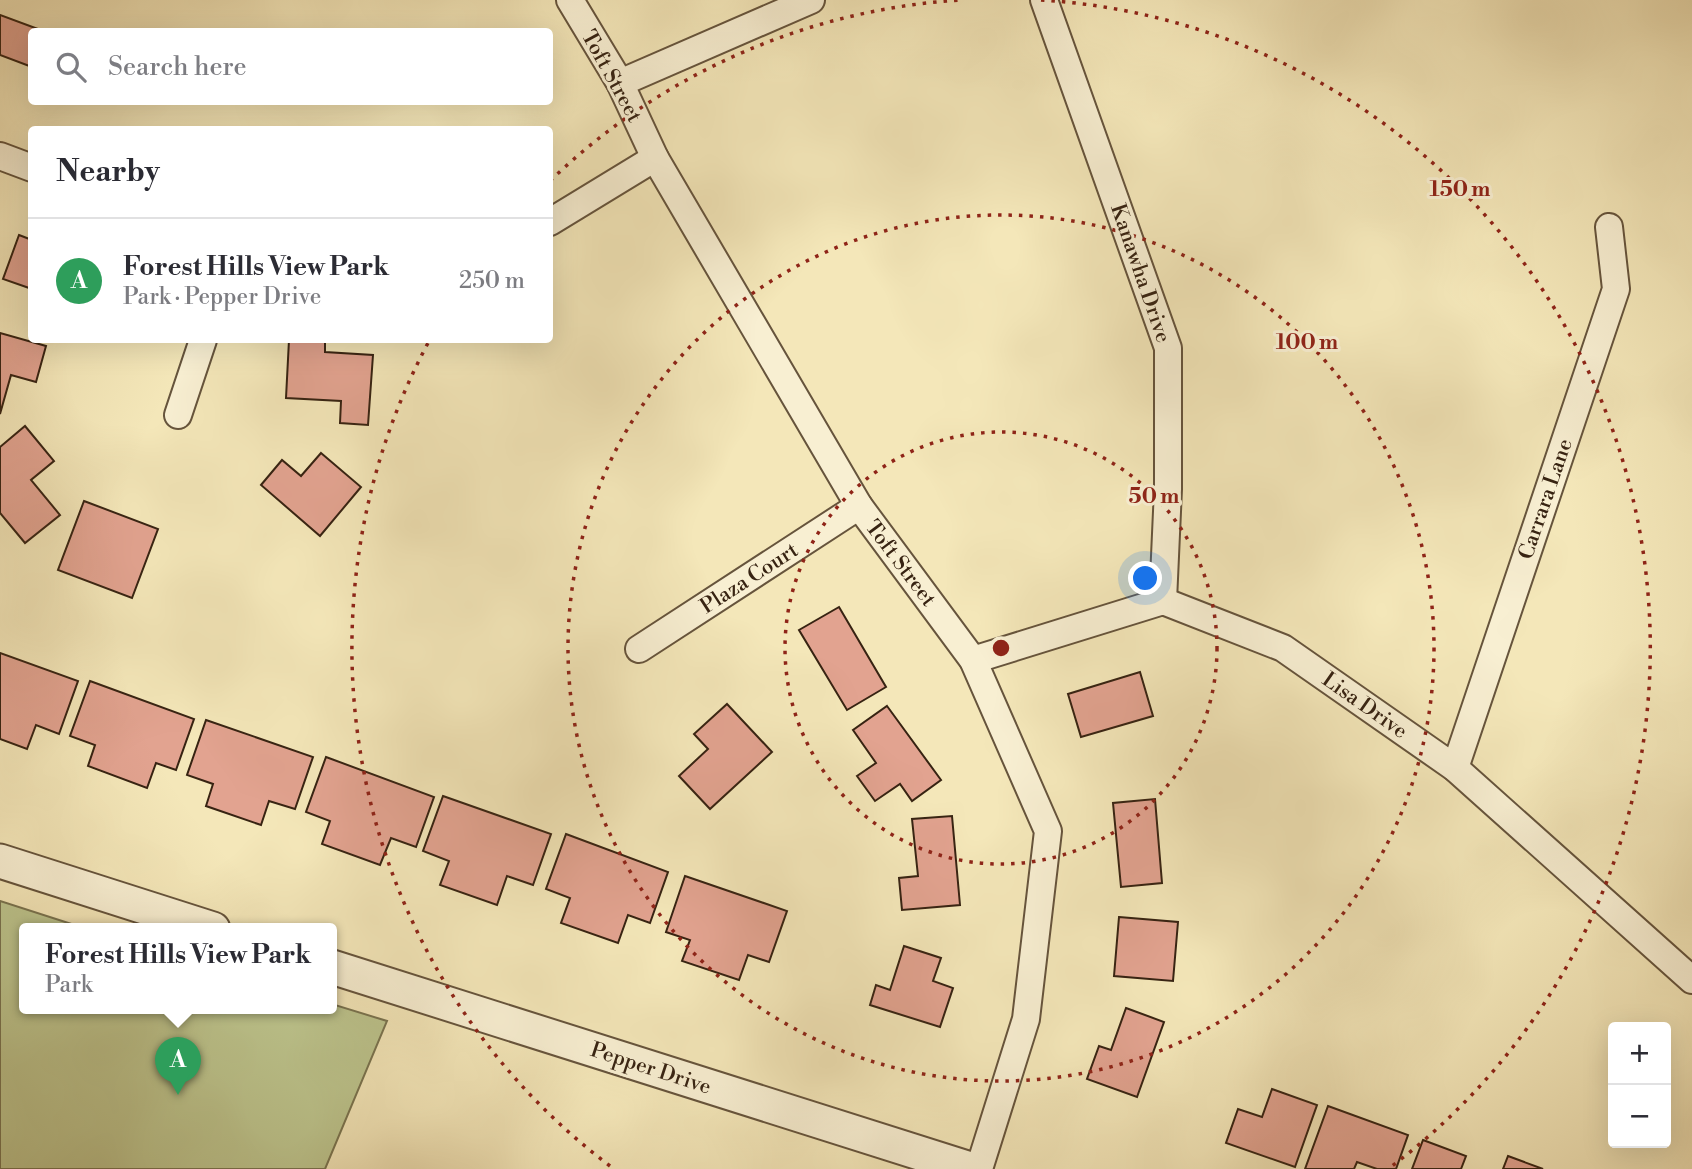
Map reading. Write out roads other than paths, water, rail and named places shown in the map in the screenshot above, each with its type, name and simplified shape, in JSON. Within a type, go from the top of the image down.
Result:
[{"type":"street","name":"Toft Street","points":[[570,0],[620,83],[655,158],[859,506],[973,660],[1048,831],[1026,1018],[979,1169]]},
{"type":"street","points":[[620,83],[811,0]]},
{"type":"street","name":"Kanawha Drive","points":[[1044,0],[1168,348],[1168,489],[1163,601]]},
{"type":"street","points":[[0,156],[28,166]]},
{"type":"street","points":[[553,220],[655,158]]},
{"type":"street","name":"Carrara Lane","points":[[1455,768],[1616,289],[1609,227]]},
{"type":"street","points":[[178,415],[203,343]]},
{"type":"street","name":"Plaza Court","points":[[639,649],[859,506]]},
{"type":"street","points":[[973,660],[1163,601]]},
{"type":"street","name":"Lisa Drive","points":[[1163,601],[1283,648],[1455,768],[1692,980]]},
{"type":"street","points":[[0,861],[194,923]]},
{"type":"street","name":"Pepper Drive","points":[[337,969],[970,1169]]},
{"type":"place","name":"Forest Hills View Park","points":[[178,1095]]}]
